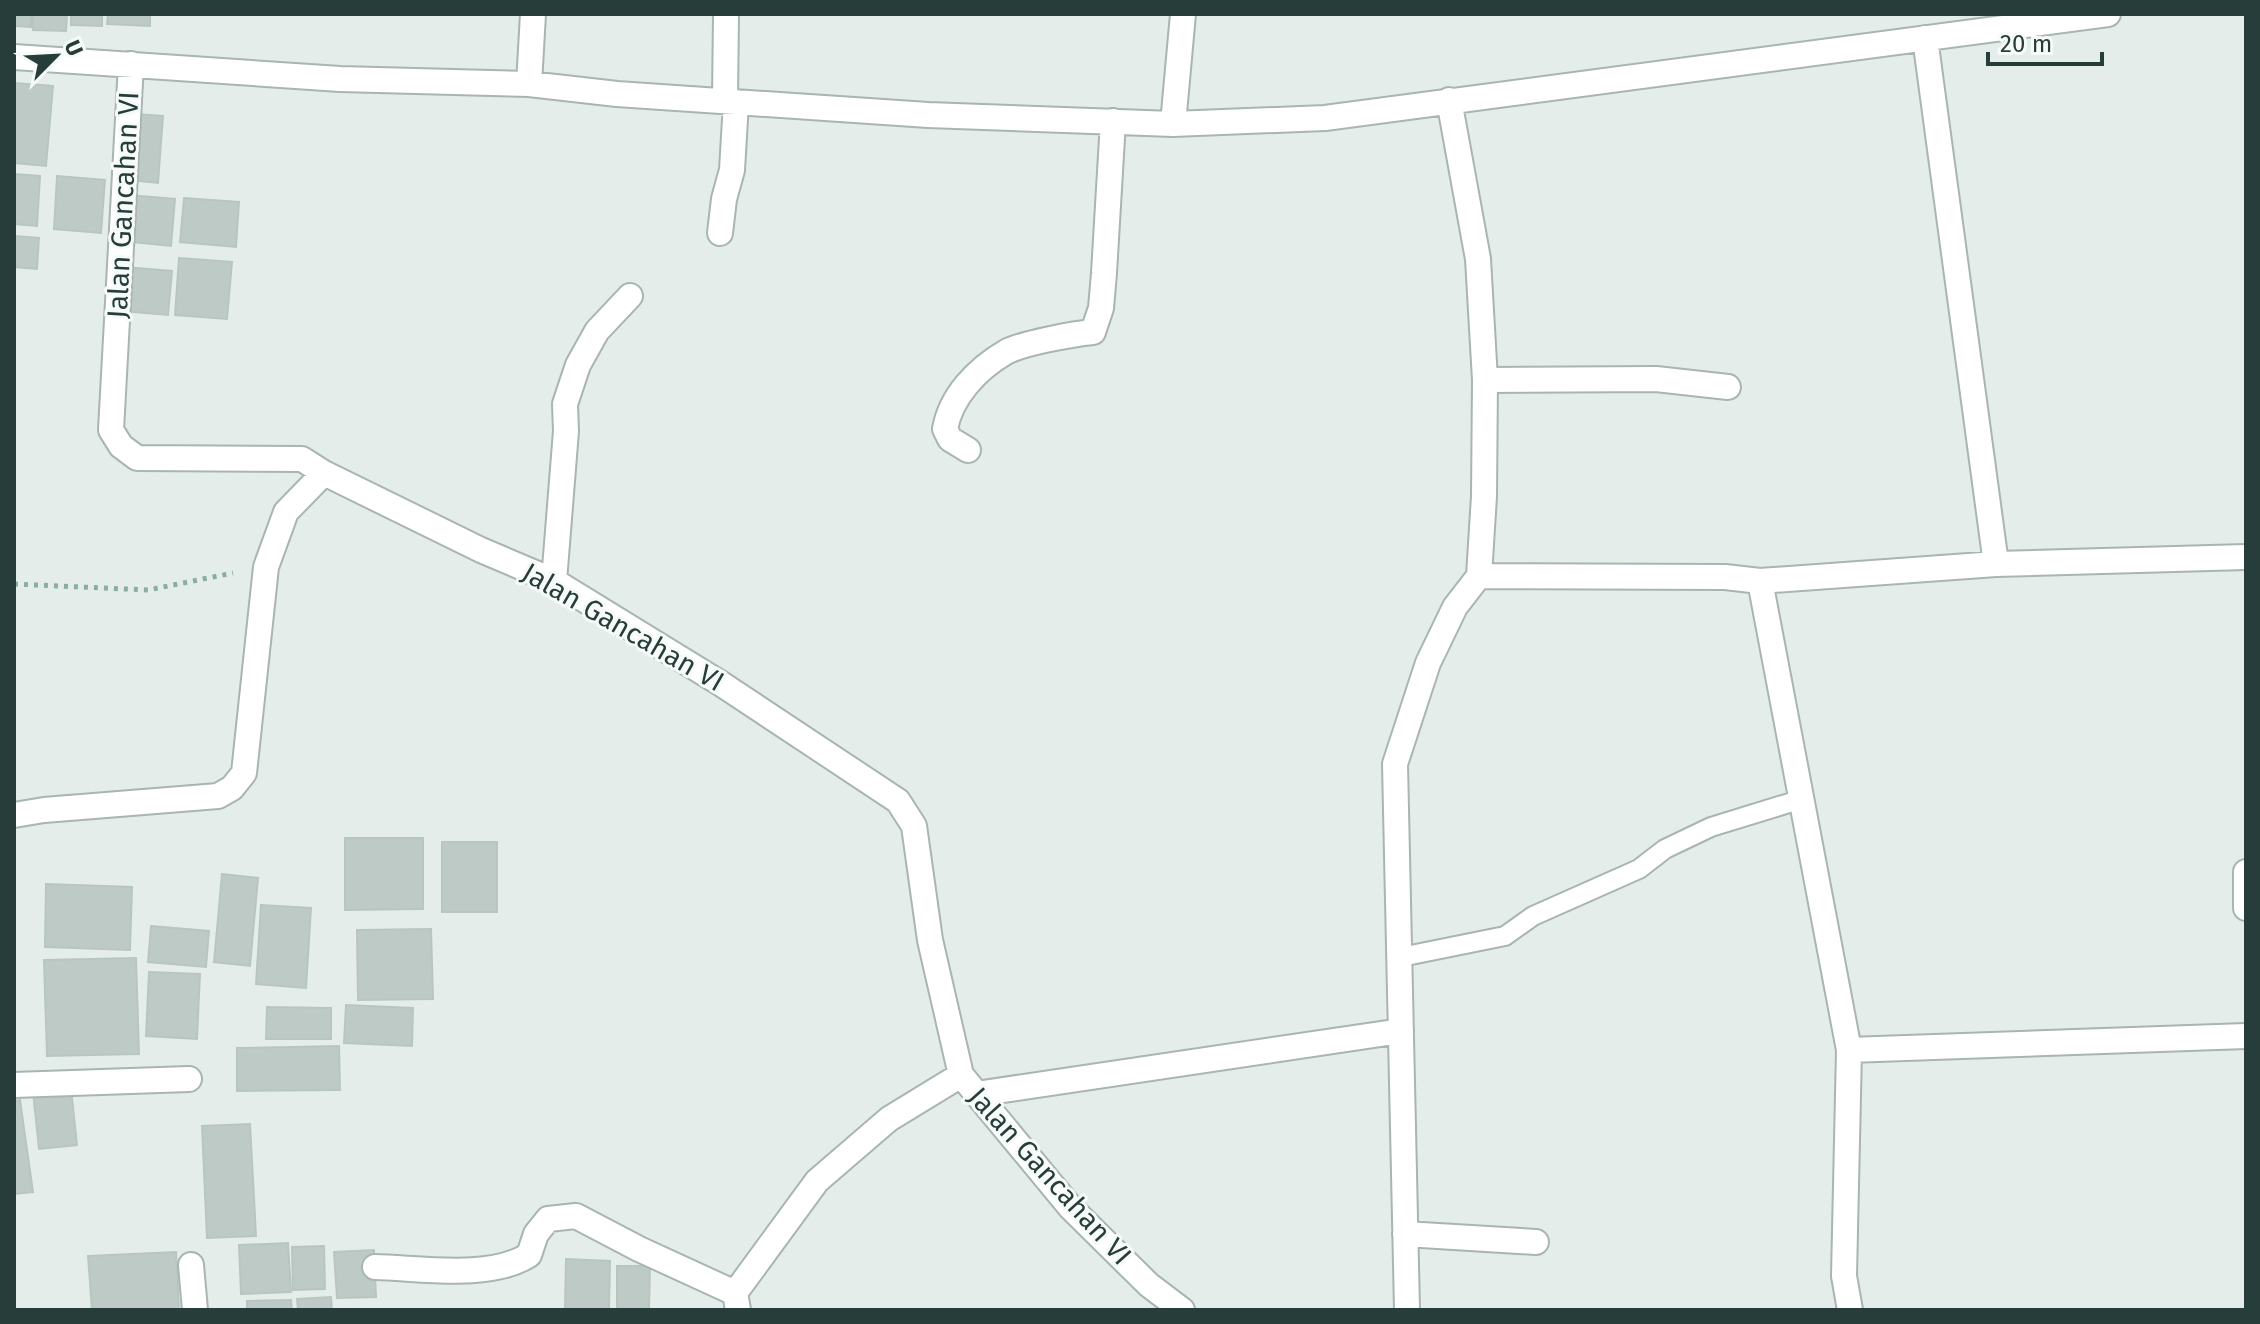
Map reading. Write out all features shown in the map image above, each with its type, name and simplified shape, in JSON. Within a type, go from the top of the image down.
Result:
[{"type":"street","points":[[529,84],[533,14]]},
{"type":"street","points":[[720,233],[724,199],[732,170],[726,14]]},
{"type":"street","points":[[1173,124],[1183,14]]},
{"type":"street","points":[[14,57],[340,79],[529,84],[617,94],[928,115],[1173,124],[1325,118],[2108,14]]},
{"type":"street","points":[[1925,38],[1996,564]]},
{"type":"street","name":"Jalan Gancahan VI","points":[[131,64],[111,430],[121,446],[137,458],[302,459],[324,473],[481,550],[554,581],[877,785],[908,812],[914,826],[930,940],[961,1075],[1071,1208],[1149,1285],[1182,1310]]},
{"type":"street","points":[[1407,1310],[1395,764],[1428,663],[1455,607],[1479,576],[1484,496],[1485,380],[1478,259],[1449,100]]},
{"type":"street","points":[[968,450],[950,439],[945,429],[947,414],[964,386],[1008,351],[1067,335],[1093,332],[1101,308],[1113,121]]},
{"type":"street","points":[[554,581],[566,431],[565,404],[578,365],[597,331],[630,296]]},
{"type":"street","points":[[1485,380],[1656,379],[1728,387]]},
{"type":"street","points":[[14,815],[218,796],[232,788],[244,773],[266,567],[286,512],[324,473]]},
{"type":"street","points":[[1479,576],[1725,577],[1760,581],[1996,564],[2246,557]]},
{"type":"street","points":[[1760,581],[1849,1050],[1844,1276],[1850,1310]]},
{"type":"street","points":[[2246,872],[2246,908]]},
{"type":"street","points":[[976,1094],[1401,1031]]},
{"type":"street","points":[[1849,1050],[2246,1036]]},
{"type":"street","points":[[375,1267],[481,1270],[518,1262],[529,1255],[536,1234],[548,1219],[576,1216],[736,1302],[817,1181],[889,1119],[961,1075]]},
{"type":"street","points":[[14,1085],[189,1079]]},
{"type":"street","points":[[1405,1234],[1536,1242]]},
{"type":"street","points":[[191,1265],[195,1310]]},
{"type":"lane","points":[[1401,957],[1505,936],[1533,916],[1639,869],[1665,849],[1711,827],[1802,799]]},
{"type":"path","points":[[14,584],[148,590],[266,567]]},
{"type":"building","points":[[14,14],[31,14],[31,27],[14,26]]},
{"type":"building","points":[[33,14],[67,14],[66,31],[33,30]]},
{"type":"building","points":[[71,14],[102,14],[102,26],[71,25]]},
{"type":"building","points":[[108,14],[150,14],[150,26],[107,24]]},
{"type":"building","points":[[14,83],[53,86],[46,166],[14,163]]},
{"type":"building","points":[[135,114],[163,116],[158,183],[130,180]]},
{"type":"building","points":[[14,174],[40,176],[37,226],[14,224]]},
{"type":"building","points":[[57,176],[105,180],[101,233],[54,229]]},
{"type":"building","points":[[128,195],[175,199],[171,246],[123,241]]},
{"type":"building","points":[[184,198],[239,202],[236,247],[180,242]]},
{"type":"building","points":[[14,236],[39,238],[37,269],[14,267]]},
{"type":"building","points":[[179,258],[232,262],[227,319],[175,315]]},
{"type":"building","points":[[125,267],[172,271],[168,315],[122,311]]},
{"type":"building","points":[[345,838],[423,838],[423,909],[345,910]]},
{"type":"building","points":[[442,842],[497,842],[497,912],[442,912]]},
{"type":"building","points":[[222,874],[258,878],[250,966],[214,962]]},
{"type":"building","points":[[46,884],[132,887],[130,950],[45,947]]},
{"type":"building","points":[[261,905],[311,908],[306,988],[256,984]]},
{"type":"building","points":[[151,926],[209,931],[206,967],[148,962]]},
{"type":"building","points":[[431,929],[433,999],[358,1000],[357,930]]},
{"type":"building","points":[[136,958],[139,1054],[47,1056],[44,960]]},
{"type":"building","points":[[149,972],[200,974],[197,1039],[146,1036]]},
{"type":"building","points":[[346,1005],[413,1008],[412,1046],[344,1043]]},
{"type":"building","points":[[267,1007],[331,1008],[331,1039],[266,1039]]},
{"type":"building","points":[[339,1046],[340,1090],[237,1091],[237,1048]]},
{"type":"building","points":[[71,1088],[77,1145],[39,1149],[33,1092]]},
{"type":"building","points":[[20,1100],[33,1192],[14,1194],[14,1101]]},
{"type":"building","points":[[250,1124],[256,1236],[207,1238],[202,1126]]},
{"type":"building","points":[[288,1243],[291,1292],[241,1294],[239,1245]]},
{"type":"building","points":[[324,1246],[325,1289],[293,1290],[292,1247]]},
{"type":"building","points":[[374,1250],[376,1297],[337,1298],[334,1252]]},
{"type":"building","points":[[176,1252],[179,1310],[92,1310],[88,1256]]},
{"type":"building","points":[[566,1259],[610,1261],[609,1310],[565,1310]]},
{"type":"building","points":[[617,1266],[650,1266],[649,1310],[617,1310]]},
{"type":"building","points":[[331,1297],[332,1310],[298,1310],[297,1299]]},
{"type":"building","points":[[291,1300],[292,1310],[247,1310],[247,1301]]}]
